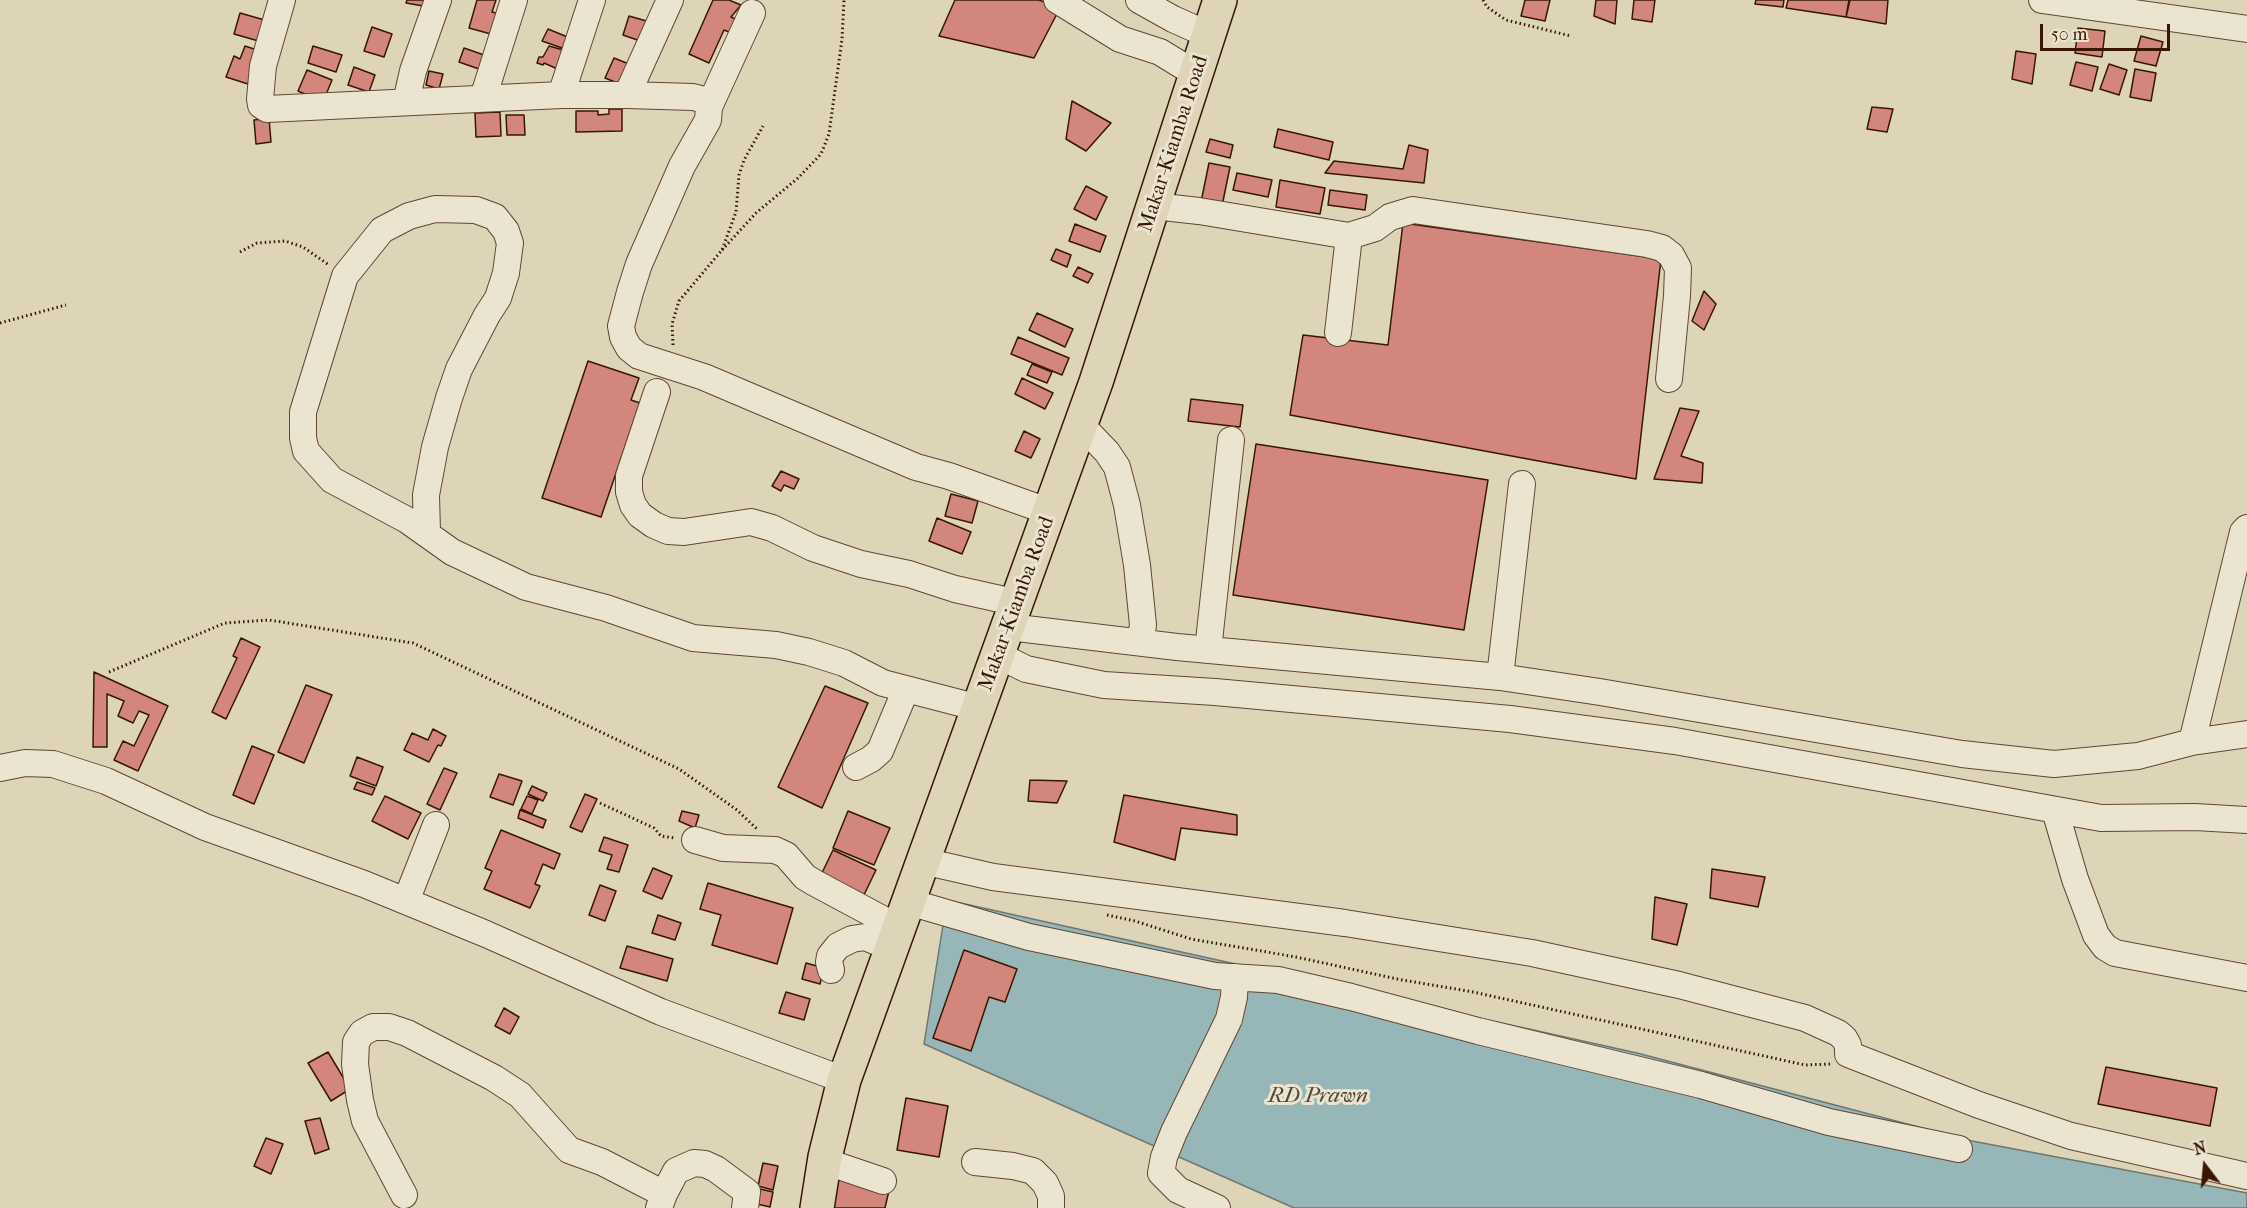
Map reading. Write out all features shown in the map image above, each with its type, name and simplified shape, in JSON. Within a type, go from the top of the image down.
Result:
[{"type":"main road","name":"Makar-Kiamba Road","points":[[818,1208],[824,1161],[844,1080],[1081,425],[1220,0]]},
{"type":"street","points":[[282,0],[263,66],[260,99],[263,107],[267,109],[561,95],[693,97],[705,100],[709,107]]},
{"type":"street","points":[[406,102],[413,71],[438,0]]},
{"type":"street","points":[[483,98],[514,0]]},
{"type":"street","points":[[561,95],[592,0]]},
{"type":"street","points":[[627,95],[670,0]]},
{"type":"street","points":[[1057,0],[1120,39],[1160,52],[1196,74]]},
{"type":"street","points":[[1139,0],[1209,35]]},
{"type":"street","points":[[2042,0],[2247,29]]},
{"type":"street","points":[[752,13],[709,107],[708,120],[682,166],[639,264],[621,326],[623,337],[629,348],[639,356],[704,377],[915,467],[949,476],[1050,512]]},
{"type":"street","points":[[1154,206],[1349,236],[1375,228],[1390,217],[1413,210],[1662,248],[1671,255],[1678,268],[1669,379]]},
{"type":"street","points":[[427,532],[426,495],[435,447],[459,369],[498,298],[506,273],[510,243],[503,225],[488,213],[476,210],[435,209],[409,216],[382,230],[345,276],[303,412],[303,438],[306,451],[332,480],[427,532],[452,552],[526,587],[606,608],[693,638],[776,645],[809,652],[844,663],[883,683],[979,708]]},
{"type":"street","points":[[1338,333],[1349,236]]},
{"type":"street","points":[[657,392],[629,476],[629,492],[633,505],[640,515],[668,531],[684,532],[751,522],[772,528],[813,548],[861,564],[909,574],[955,589],[1008,628],[1026,669],[1104,685],[1379,706],[1675,741],[2101,818],[2195,817],[2247,820]]},
{"type":"street","points":[[1081,425],[1107,452],[1116,467],[1137,565],[1143,625],[1140,642]]},
{"type":"street","points":[[1208,650],[1231,441]]},
{"type":"street","points":[[1500,677],[1522,484]]},
{"type":"street","points":[[2192,742],[2243,532],[2247,528]]},
{"type":"street","points":[[1008,628],[1208,650],[1500,677],[1962,754],[2054,764],[2138,756],[2192,742],[2247,734]]},
{"type":"street","points":[[856,767],[879,751],[906,689]]},
{"type":"street","points":[[0,768],[25,763],[53,764],[106,781],[205,827],[406,901],[486,934],[661,1012],[844,1080]]},
{"type":"street","points":[[2055,810],[2075,879],[2096,935],[2104,947],[2115,953],[2247,978]]},
{"type":"street","points":[[406,901],[436,825]]},
{"type":"street","points":[[695,840],[723,848],[776,850],[786,855],[805,877],[815,884],[900,926],[1029,937],[1215,976],[1278,980],[1701,1085],[1829,1122],[1959,1149]]},
{"type":"street","points":[[923,861],[993,877],[1345,922],[1532,953],[1679,985],[1805,1018],[1844,1038],[1848,1045],[1848,1054],[1979,1105],[2071,1136],[2247,1176]]},
{"type":"street","points":[[831,970],[828,962],[838,946],[852,939],[900,926]]},
{"type":"street","points":[[1217,1208],[1178,1190],[1161,1173],[1164,1157],[1174,1132],[1229,1019],[1234,998],[1235,977]]},
{"type":"street","points":[[404,1195],[365,1121],[360,1100],[355,1064],[356,1042],[362,1033],[373,1027],[389,1027],[407,1033],[470,1064],[520,1095],[569,1150],[602,1162],[661,1201],[676,1171],[694,1163],[705,1164],[716,1169],[747,1192],[745,1208]]},
{"type":"street","points":[[824,1161],[883,1180]]},
{"type":"street","points":[[975,1162],[1013,1166],[1033,1171],[1045,1183],[1051,1196],[1051,1208]]},
{"type":"path","points":[[681,370],[671,341],[672,324],[679,301],[756,213],[798,178],[821,153],[828,134],[842,39],[844,0]]},
{"type":"path","points":[[1483,0],[1487,7],[1506,20],[1571,36]]},
{"type":"path","points":[[722,250],[736,212],[739,175],[744,160],[763,126]]},
{"type":"path","points":[[240,252],[257,243],[285,241],[303,247],[345,276]]},
{"type":"path","points":[[0,323],[66,304]]},
{"type":"path","points":[[109,672],[225,623],[269,620],[413,643],[679,769],[737,810],[776,850]]},
{"type":"path","points":[[600,803],[654,828],[661,836],[695,840]]},
{"type":"path","points":[[1104,914],[1135,921],[1191,939],[1473,992],[1805,1065],[1831,1064],[1848,1054]]},
{"type":"water","name":"RD Prawn","points":[[947,900],[1637,1053],[1972,1141],[2247,1193],[2247,1208],[1294,1208],[924,1044]]},
{"type":"building","points":[[407,0],[430,0],[429,7],[406,3]]},
{"type":"building","points":[[477,0],[496,0],[492,12],[504,15],[498,36],[469,28]]},
{"type":"building","points":[[713,0],[729,0],[741,5],[731,17],[742,22],[737,35],[724,30],[709,63],[689,54]]},
{"type":"building","points":[[955,0],[1039,0],[1060,8],[1034,58],[939,36]]},
{"type":"building","points":[[1525,0],[1550,0],[1545,21],[1521,16]]},
{"type":"building","points":[[1596,0],[1617,0],[1615,24],[1594,16]]},
{"type":"building","points":[[1634,0],[1655,0],[1652,22],[1632,19]]},
{"type":"building","points":[[1756,0],[1784,0],[1783,7],[1755,4]]},
{"type":"building","points":[[1788,0],[1849,0],[1846,17],[1786,8]]},
{"type":"building","points":[[1850,0],[1888,0],[1886,24],[1846,17]]},
{"type":"building","points":[[240,13],[268,21],[262,42],[234,34]]},
{"type":"building","points":[[629,16],[650,22],[643,42],[623,35]]},
{"type":"building","points":[[372,27],[392,34],[384,57],[364,51]]},
{"type":"building","points":[[2078,28],[2105,31],[2102,57],[2075,53]]},
{"type":"building","points":[[548,29],[570,38],[565,49],[542,41]]},
{"type":"building","points":[[2141,36],[2163,42],[2156,66],[2134,61]]},
{"type":"building","points":[[245,46],[260,51],[248,84],[226,77],[234,56],[240,59]]},
{"type":"building","points":[[313,46],[342,55],[336,72],[308,63]]},
{"type":"building","points":[[549,46],[570,52],[562,71],[544,63],[543,65],[537,63],[539,57],[543,57]]},
{"type":"building","points":[[464,48],[484,55],[479,69],[459,62]]},
{"type":"building","points":[[2016,51],[2036,54],[2032,84],[2012,79]]},
{"type":"building","points":[[614,58],[634,66],[625,86],[605,78]]},
{"type":"building","points":[[2076,62],[2098,67],[2092,91],[2070,85]]},
{"type":"building","points":[[2109,64],[2127,70],[2119,95],[2100,89]]},
{"type":"building","points":[[354,67],[375,75],[369,92],[348,85]]},
{"type":"building","points":[[2135,69],[2156,73],[2151,101],[2130,97]]},
{"type":"building","points":[[307,70],[332,80],[323,102],[298,91]]},
{"type":"building","points":[[429,71],[443,74],[439,89],[426,85]]},
{"type":"building","points":[[1072,101],[1111,123],[1086,151],[1066,139]]},
{"type":"building","points":[[1872,107],[1893,109],[1887,132],[1867,129]]},
{"type":"building","points":[[609,109],[622,109],[622,131],[576,132],[576,111],[598,111],[598,115],[609,114]]},
{"type":"building","points":[[500,112],[501,136],[476,137],[475,113]]},
{"type":"building","points":[[506,115],[524,115],[525,135],[507,135]]},
{"type":"building","points":[[269,118],[271,142],[256,144],[254,120]]},
{"type":"building","points":[[1278,129],[1333,142],[1329,160],[1274,147]]},
{"type":"building","points":[[1210,139],[1233,145],[1230,158],[1206,152]]},
{"type":"building","points":[[1409,145],[1428,150],[1424,183],[1325,173],[1334,161],[1403,169]]},
{"type":"building","points":[[1209,163],[1230,167],[1222,206],[1201,202]]},
{"type":"building","points":[[1237,173],[1272,180],[1268,197],[1233,190]]},
{"type":"building","points":[[1280,180],[1325,188],[1320,214],[1276,207]]},
{"type":"building","points":[[1086,186],[1107,197],[1096,220],[1074,209]]},
{"type":"building","points":[[1330,190],[1367,195],[1365,210],[1328,205]]},
{"type":"building","points":[[1403,223],[1661,259],[1636,479],[1290,415],[1303,335],[1388,345]]},
{"type":"building","points":[[1075,224],[1106,236],[1100,252],[1069,241]]},
{"type":"building","points":[[1056,249],[1071,255],[1067,267],[1051,260]]},
{"type":"building","points":[[1078,267],[1093,274],[1088,283],[1073,276]]},
{"type":"building","points":[[1704,291],[1716,304],[1704,330],[1692,321]]},
{"type":"building","points":[[1037,313],[1073,329],[1065,347],[1029,330]]},
{"type":"building","points":[[1018,337],[1069,358],[1062,375],[1011,354]]},
{"type":"building","points":[[588,361],[639,378],[631,400],[640,403],[601,517],[542,498]]},
{"type":"building","points":[[1032,364],[1052,372],[1047,383],[1027,375]]},
{"type":"building","points":[[1022,378],[1053,393],[1045,409],[1015,394]]},
{"type":"building","points":[[1191,399],[1243,405],[1240,427],[1188,421]]},
{"type":"building","points":[[1680,408],[1699,411],[1681,456],[1703,463],[1702,483],[1654,479]]},
{"type":"building","points":[[1024,431],[1040,439],[1031,458],[1015,451]]},
{"type":"building","points":[[1256,444],[1488,480],[1464,630],[1233,595]]},
{"type":"building","points":[[781,471],[799,479],[794,489],[784,485],[781,491],[772,486]]},
{"type":"building","points":[[951,494],[978,501],[972,523],[945,516]]},
{"type":"building","points":[[937,518],[971,532],[962,554],[929,541]]},
{"type":"building","points":[[241,638],[260,647],[226,719],[212,712],[237,658],[233,656]]},
{"type":"building","points":[[94,672],[168,706],[138,771],[114,760],[123,741],[134,746],[149,715],[139,711],[133,723],[118,716],[124,701],[107,694],[107,747],[93,747]]},
{"type":"building","points":[[306,685],[332,695],[304,763],[278,752]]},
{"type":"building","points":[[825,686],[868,703],[822,808],[778,787]]},
{"type":"building","points":[[433,729],[446,736],[429,762],[404,750],[412,733],[428,740]]},
{"type":"building","points":[[252,746],[274,755],[254,804],[233,795]]},
{"type":"building","points":[[357,757],[383,767],[376,786],[350,776]]},
{"type":"building","points":[[444,768],[457,773],[440,810],[427,804]]},
{"type":"building","points":[[499,774],[522,781],[513,805],[490,797]]},
{"type":"building","points":[[1030,780],[1067,781],[1057,803],[1028,801]]},
{"type":"building","points":[[357,782],[375,788],[372,795],[354,789]]},
{"type":"building","points":[[532,786],[547,793],[543,801],[528,794]]},
{"type":"building","points":[[585,794],[597,799],[582,832],[570,827]]},
{"type":"building","points":[[1124,795],[1237,815],[1237,835],[1181,828],[1175,860],[1114,842]]},
{"type":"building","points":[[385,796],[421,813],[408,839],[372,821]]},
{"type":"building","points":[[527,796],[538,800],[532,814],[521,809]]},
{"type":"building","points":[[520,810],[546,820],[543,828],[518,818]]},
{"type":"building","points":[[682,811],[699,815],[695,828],[679,821]]},
{"type":"building","points":[[848,811],[890,828],[874,865],[833,848]]},
{"type":"building","points":[[501,830],[560,854],[554,869],[543,864],[535,884],[540,886],[530,908],[484,889],[492,871],[485,868]]},
{"type":"building","points":[[604,837],[628,845],[619,872],[607,869],[612,855],[599,851]]},
{"type":"building","points":[[833,850],[876,870],[862,899],[819,879]]},
{"type":"building","points":[[653,868],[672,876],[662,899],[643,891]]},
{"type":"building","points":[[1712,869],[1765,877],[1758,907],[1710,898]]},
{"type":"building","points":[[708,883],[793,908],[777,964],[712,945],[721,915],[700,909]]},
{"type":"building","points":[[600,885],[616,891],[605,921],[589,915]]},
{"type":"building","points":[[1655,897],[1687,904],[1677,945],[1652,939]]},
{"type":"building","points":[[658,915],[681,923],[675,940],[652,933]]},
{"type":"building","points":[[627,946],[673,959],[667,981],[620,968]]},
{"type":"building","points":[[964,950],[1017,969],[1005,1002],[989,997],[971,1051],[933,1038]]},
{"type":"building","points":[[806,963],[824,968],[820,984],[802,979]]},
{"type":"building","points":[[786,992],[810,999],[804,1020],[779,1013]]},
{"type":"building","points":[[504,1008],[519,1017],[510,1034],[495,1026]]},
{"type":"building","points":[[328,1052],[350,1089],[331,1101],[308,1063]]},
{"type":"building","points":[[2106,1067],[2217,1088],[2210,1126],[2098,1104]]},
{"type":"building","points":[[906,1098],[948,1106],[939,1157],[897,1150]]},
{"type":"building","points":[[320,1118],[329,1149],[315,1154],[305,1121]]},
{"type":"building","points":[[266,1138],[283,1144],[271,1174],[254,1166]]},
{"type":"building","points":[[763,1163],[778,1166],[773,1190],[758,1186]]},
{"type":"building","points":[[839,1176],[890,1186],[885,1208],[832,1208]]},
{"type":"building","points":[[760,1189],[773,1192],[770,1207],[757,1204]]}]
